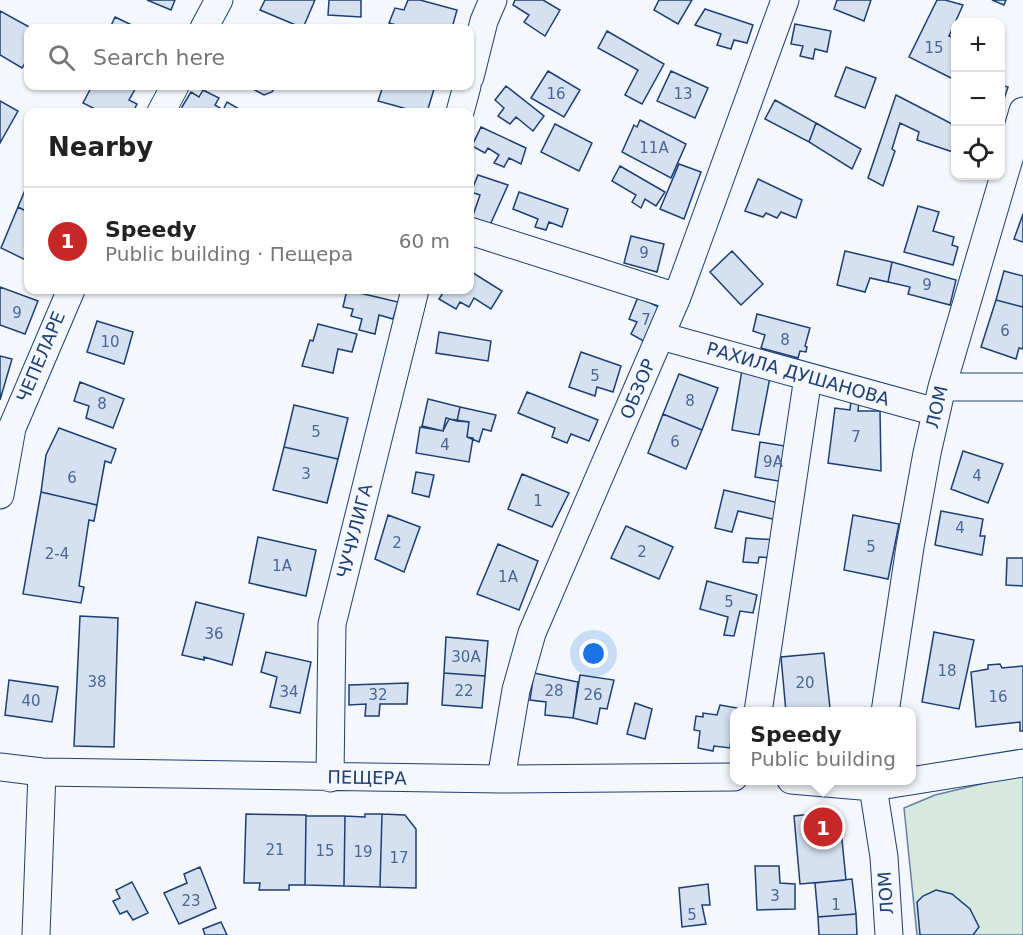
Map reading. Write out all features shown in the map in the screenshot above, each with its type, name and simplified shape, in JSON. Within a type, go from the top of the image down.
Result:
[{"type":"street","points":[[206,24],[219,0]]},
{"type":"street","points":[[474,61],[484,21],[493,0]]},
{"type":"street","name":"ОБЗОР","points":[[501,779],[516,690],[532,633],[677,297],[785,0]]},
{"type":"street","points":[[163,108],[173,90]]},
{"type":"street","points":[[461,108],[466,90]]},
{"type":"street","name":"ЛОМ","points":[[886,707],[910,547],[939,400],[1023,111]]},
{"type":"street","points":[[474,232],[677,297]]},
{"type":"street","name":"ЧЕПЕЛАРЕ","points":[[0,495],[12,428],[69,294]]},
{"type":"street","name":"ЧУЧУЛИГА","points":[[330,778],[332,624],[414,294]]},
{"type":"street","name":"РАХИЛА ДУШАНОВА","points":[[661,336],[808,377],[939,400],[1023,387]]},
{"type":"street","points":[[759,707],[808,377]]},
{"type":"street","points":[[916,778],[1023,763]]},
{"type":"street","name":"ПЕЩЕРА","points":[[0,767],[42,772],[330,778],[730,777]]},
{"type":"street","points":[[36,935],[42,772]]},
{"type":"street","name":"ЛОМ","points":[[873,785],[884,857],[889,935]]},
{"type":"shaded area","points":[[1023,774],[1023,935],[917,935],[904,808],[935,795]]},
{"type":"building","points":[[147,0],[175,0],[171,10]]},
{"type":"building","points":[[265,0],[315,0],[305,24],[293,24],[260,10]]},
{"type":"building","points":[[329,0],[361,0],[361,17],[328,15]]},
{"type":"building","points":[[408,0],[420,0],[457,10],[453,24],[389,23],[395,8],[404,10]]},
{"type":"building","points":[[515,0],[543,0],[560,10],[545,36],[524,22],[529,15],[513,5]]},
{"type":"building","points":[[659,0],[692,0],[678,24],[654,10]]},
{"type":"building","points":[[837,0],[871,0],[864,21],[834,9]]},
{"type":"building","points":[[937,0],[963,5],[957,18],[951,18],[949,36],[951,37],[951,78],[909,57]]},
{"type":"building","points":[[992,0],[1006,0],[1004,5]]},
{"type":"building","points":[[705,9],[753,25],[747,43],[734,40],[731,49],[717,45],[721,34],[695,25]]},
{"type":"building","points":[[0,11],[24,24],[24,65],[22,68],[0,55]]},
{"type":"building","points":[[115,17],[130,24],[112,24]]},
{"type":"building","points":[[795,24],[831,31],[827,52],[815,49],[813,59],[800,56],[803,46],[791,44]]},
{"type":"building","points":[[607,31],[664,64],[642,104],[625,95],[638,70],[598,48]]},
{"type":"building","points":[[846,67],[876,78],[865,108],[835,96]]},
{"type":"building","points":[[548,71],[580,90],[564,117],[531,98]]},
{"type":"building","points":[[671,71],[708,88],[695,118],[657,101]]},
{"type":"building","points":[[506,86],[544,116],[533,131],[516,117],[510,124],[498,116],[504,108],[495,100]]},
{"type":"building","points":[[90,90],[135,90],[129,100],[137,104],[135,108],[93,108],[83,103]]},
{"type":"building","points":[[203,90],[219,98],[215,105],[220,108],[182,108],[191,92],[199,97]]},
{"type":"building","points":[[255,90],[273,90],[264,95]]},
{"type":"building","points":[[382,90],[434,90],[428,108],[403,108],[378,101]]},
{"type":"building","points":[[896,95],[951,123],[951,151],[917,140],[919,132],[900,123],[892,149],[895,151],[883,186],[868,178]]},
{"type":"building","points":[[775,100],[816,123],[809,142],[765,119]]},
{"type":"building","points":[[0,101],[18,111],[0,143]]},
{"type":"building","points":[[227,102],[238,108],[224,108]]},
{"type":"building","points":[[640,120],[686,144],[671,178],[622,152],[634,125],[637,127]]},
{"type":"building","points":[[816,123],[861,149],[852,169],[809,142]]},
{"type":"building","points":[[555,124],[592,143],[579,171],[541,152]]},
{"type":"building","points":[[481,127],[526,148],[521,164],[509,158],[504,167],[494,163],[499,155],[488,148],[485,153],[474,147]]},
{"type":"building","points":[[679,164],[701,172],[684,219],[660,209]]},
{"type":"building","points":[[620,166],[665,192],[656,206],[645,199],[641,208],[632,202],[636,195],[612,181]]},
{"type":"building","points":[[478,175],[508,185],[490,225],[474,219],[480,195],[474,193]]},
{"type":"building","points":[[758,179],[802,200],[796,218],[781,212],[777,218],[766,213],[763,217],[745,211]]},
{"type":"building","points":[[519,192],[568,209],[562,227],[549,222],[546,230],[535,227],[538,219],[513,209]]},
{"type":"building","points":[[24,193],[24,210],[18,207]]},
{"type":"building","points":[[918,206],[939,212],[933,231],[954,237],[952,245],[958,247],[953,265],[904,252]]},
{"type":"building","points":[[18,207],[24,210],[24,259],[1,248]]},
{"type":"building","points":[[1023,214],[1023,242],[1014,239]]},
{"type":"building","points":[[631,236],[664,244],[657,272],[624,263]]},
{"type":"building","points":[[732,251],[763,284],[741,305],[710,272]]},
{"type":"building","points":[[845,251],[892,262],[888,282],[870,278],[865,292],[837,285]]},
{"type":"building","points":[[892,262],[956,280],[950,305],[908,294],[910,287],[888,282]]},
{"type":"building","points":[[1004,271],[1023,276],[1023,307],[996,300]]},
{"type":"building","points":[[474,274],[502,291],[491,309],[474,298],[469,307],[460,302],[456,309],[439,299],[442,294],[474,294]]},
{"type":"building","points":[[0,287],[38,301],[25,334],[0,325]]},
{"type":"building","points":[[346,294],[364,294],[398,302],[393,319],[379,315],[375,334],[359,330],[362,319],[351,316],[353,309],[343,307]]},
{"type":"building","points":[[638,297],[665,310],[647,343],[631,334],[637,322],[629,319]]},
{"type":"building","points":[[996,300],[1023,307],[1023,349],[1019,348],[1016,359],[981,347]]},
{"type":"building","points":[[757,314],[810,328],[805,346],[807,347],[806,352],[800,351],[798,358],[761,348],[765,335],[753,331]]},
{"type":"building","points":[[97,321],[133,332],[124,364],[87,352]]},
{"type":"building","points":[[318,324],[357,334],[352,352],[338,349],[333,373],[302,366]]},
{"type":"building","points":[[439,332],[491,341],[488,361],[436,353]]},
{"type":"building","points":[[581,352],[621,366],[613,392],[597,387],[595,396],[569,387]]},
{"type":"building","points":[[0,356],[12,359],[0,400]]},
{"type":"building","points":[[742,370],[770,377],[759,435],[732,430]]},
{"type":"building","points":[[679,374],[718,388],[702,430],[663,414]]},
{"type":"building","points":[[80,382],[124,399],[113,428],[86,418],[89,406],[74,401]]},
{"type":"building","points":[[527,392],[598,420],[589,441],[571,434],[567,443],[552,437],[555,428],[518,413]]},
{"type":"building","points":[[428,399],[460,407],[457,421],[446,418],[443,431],[422,426]]},
{"type":"building","points":[[851,401],[859,401],[858,411],[880,411],[881,471],[828,463],[835,408],[850,410]]},
{"type":"building","points":[[294,405],[348,418],[338,459],[284,447]]},
{"type":"building","points":[[460,407],[496,415],[491,431],[483,429],[479,442],[467,437],[469,422],[457,421]]},
{"type":"building","points":[[663,414],[702,430],[686,469],[648,453]]},
{"type":"building","points":[[449,419],[469,422],[467,437],[473,438],[469,462],[416,453],[420,427],[443,431]]},
{"type":"building","points":[[59,428],[116,449],[111,463],[105,461],[97,505],[41,492],[46,455]]},
{"type":"building","points":[[760,442],[791,447],[784,482],[755,477]]},
{"type":"building","points":[[284,447],[338,459],[327,503],[273,490]]},
{"type":"building","points":[[963,451],[1003,464],[988,503],[951,489]]},
{"type":"building","points":[[416,472],[434,475],[429,497],[412,493]]},
{"type":"building","points":[[522,474],[569,493],[552,527],[508,509]]},
{"type":"building","points":[[724,490],[783,504],[781,521],[738,511],[732,532],[715,528]]},
{"type":"building","points":[[41,492],[97,505],[94,521],[89,520],[79,586],[84,587],[81,603],[23,594]]},
{"type":"building","points":[[941,511],[983,519],[980,536],[985,536],[982,555],[935,545]]},
{"type":"building","points":[[388,515],[420,527],[404,572],[375,559]]},
{"type":"building","points":[[853,515],[899,524],[888,579],[844,570]]},
{"type":"building","points":[[626,526],[673,547],[659,579],[611,558]]},
{"type":"building","points":[[258,537],[316,550],[306,596],[249,583]]},
{"type":"building","points":[[746,538],[777,540],[777,558],[759,557],[758,563],[743,562]]},
{"type":"building","points":[[498,544],[538,561],[519,610],[477,594]]},
{"type":"building","points":[[1007,558],[1023,558],[1023,586],[1006,585]]},
{"type":"building","points":[[707,581],[757,595],[753,613],[740,611],[734,636],[724,635],[728,617],[700,609]]},
{"type":"building","points":[[196,602],[244,614],[232,665],[204,657],[204,660],[182,655]]},
{"type":"building","points":[[80,616],[118,618],[114,747],[74,746]]},
{"type":"building","points":[[934,632],[974,640],[959,709],[922,702]]},
{"type":"building","points":[[446,637],[488,641],[485,676],[444,673]]},
{"type":"building","points":[[266,652],[311,662],[300,713],[270,707],[277,677],[261,672]]},
{"type":"building","points":[[824,653],[830,707],[786,707],[781,657]]},
{"type":"building","points":[[1000,664],[1002,668],[1023,666],[1023,731],[1020,731],[1020,722],[976,727],[971,672],[988,669],[988,665]]},
{"type":"building","points":[[444,673],[485,676],[482,708],[442,705]]},
{"type":"building","points":[[534,673],[578,682],[573,718],[545,715],[546,702],[530,700]]},
{"type":"building","points":[[580,675],[614,680],[607,709],[600,708],[597,724],[573,718]]},
{"type":"building","points":[[9,680],[58,687],[52,722],[5,715]]},
{"type":"building","points":[[408,683],[407,704],[380,704],[379,716],[365,716],[366,704],[349,705],[349,685]]},
{"type":"building","points":[[635,703],[652,709],[645,739],[627,734]]},
{"type":"building","points":[[720,705],[731,707],[730,748],[714,746],[713,751],[698,748],[700,731],[694,730],[696,716],[703,717],[703,713],[717,715]]},
{"type":"building","points":[[829,812],[840,820],[846,880],[800,884],[794,816]]},
{"type":"building","points":[[246,814],[306,815],[305,885],[289,885],[289,890],[259,890],[260,883],[244,883]]},
{"type":"building","points":[[365,814],[382,814],[380,887],[344,886],[345,816],[365,817]]},
{"type":"building","points":[[382,814],[405,815],[416,829],[416,888],[380,887]]},
{"type":"building","points":[[306,816],[345,816],[344,886],[305,885]]},
{"type":"building","points":[[755,866],[779,866],[780,883],[795,884],[795,909],[757,910]]},
{"type":"building","points":[[200,867],[216,908],[179,924],[164,893],[187,883],[184,874]]},
{"type":"building","points":[[852,879],[856,914],[818,917],[815,883]]},
{"type":"building","points":[[132,882],[148,913],[133,920],[127,911],[120,914],[113,901],[120,898],[116,890]]},
{"type":"building","points":[[708,884],[710,905],[702,905],[706,924],[682,927],[679,888]]},
{"type":"building","points":[[936,890],[952,894],[970,909],[979,927],[973,935],[920,935],[917,902],[923,896]]},
{"type":"building","points":[[856,914],[857,935],[819,935],[818,917]]},
{"type":"building","points":[[221,922],[227,935],[205,935],[203,929]]},
{"type":"place","name":"Speedy","points":[[823,827]]}]
